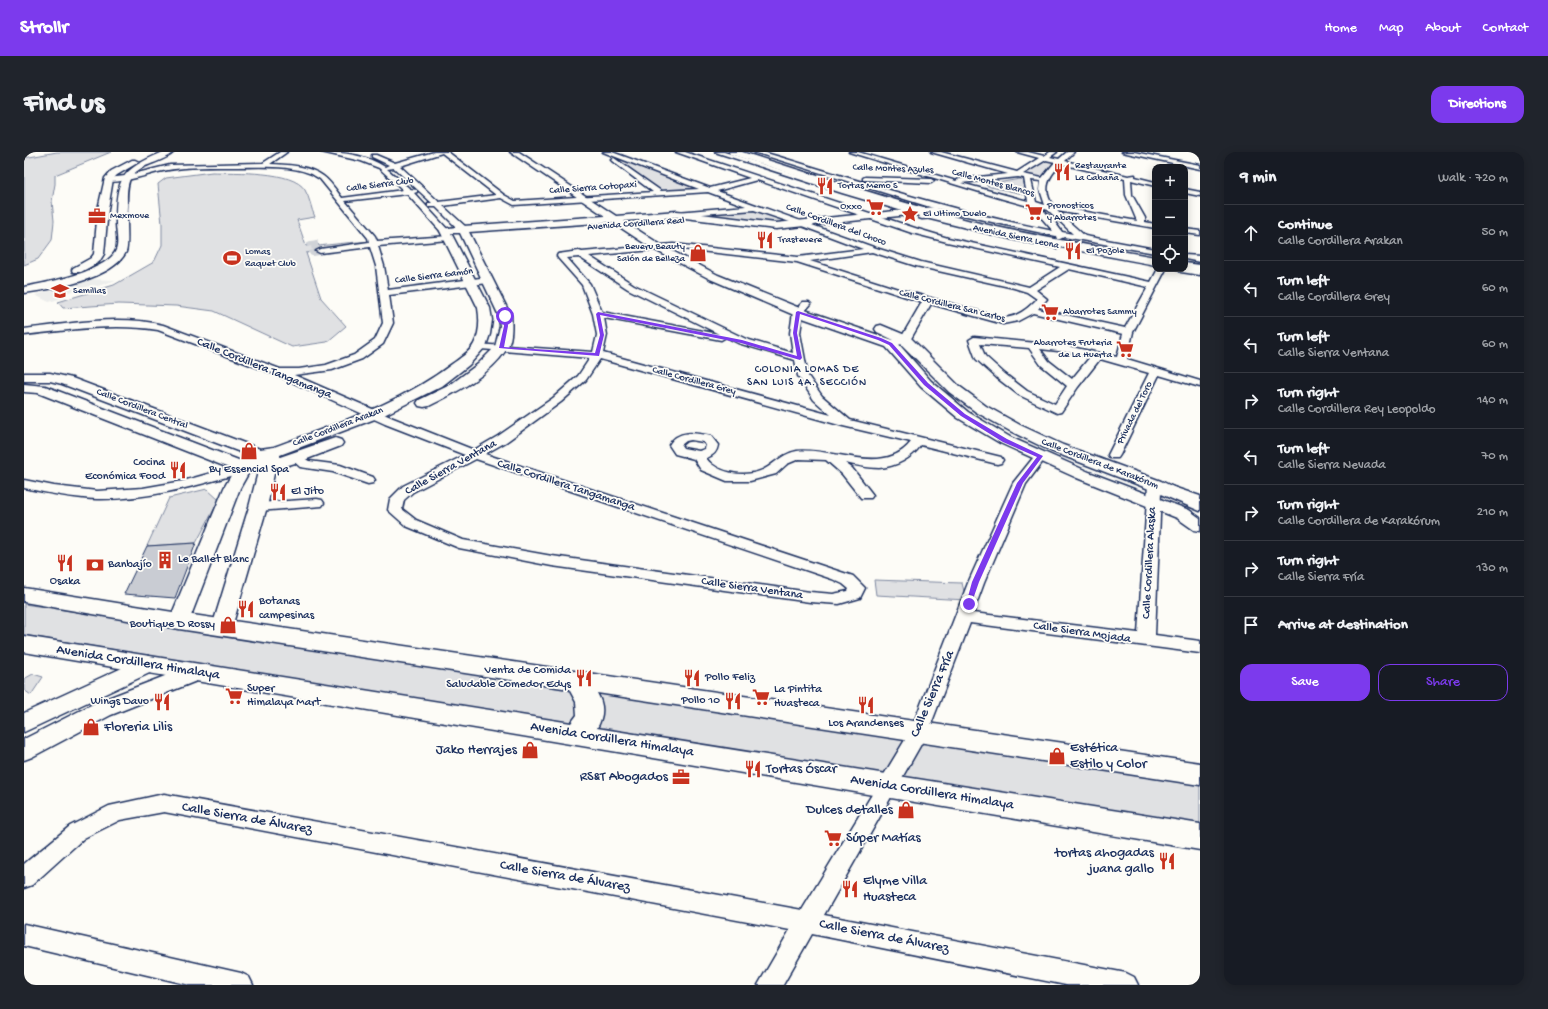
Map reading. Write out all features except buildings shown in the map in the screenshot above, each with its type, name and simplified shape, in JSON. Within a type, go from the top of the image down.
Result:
[{"type":"highway","name":"Avenida Sierra Leona","points":[[733,152],[904,208],[1070,238],[1152,255]]},
{"type":"highway","name":"Avenida Sierra Leona","points":[[744,152],[937,214],[1007,232],[1152,260]]},
{"type":"highway","points":[[1007,232],[1070,238],[1112,253]]},
{"type":"highway","points":[[1188,262],[1200,264]]},
{"type":"highway","points":[[1188,268],[1200,271]]},
{"type":"main road","points":[[24,595],[179,621],[1200,774]]},
{"type":"main road","name":"Avenida Cordillera Himalaya","points":[[24,644],[1200,837]]},
{"type":"main road","points":[[576,734],[584,728],[589,720],[590,705],[586,693],[577,681]]},
{"type":"street","points":[[24,285],[69,277],[95,260],[99,254],[102,209],[108,180],[114,173],[158,152]]},
{"type":"street","points":[[24,290],[102,268],[114,259],[121,251],[122,207],[125,178],[131,172],[170,152]]},
{"type":"street","points":[[264,165],[284,152]]},
{"type":"street","points":[[324,152],[363,159],[381,168],[409,192],[447,234],[484,308],[486,320],[480,346]]},
{"type":"street","points":[[350,152],[375,156],[396,166],[423,190],[468,237],[505,316],[506,326],[501,348]]},
{"type":"street","points":[[381,168],[396,166],[440,152]]},
{"type":"street","name":"Calle Sierra Cotopaxi","points":[[444,152],[502,196],[514,203],[711,190],[758,178]]},
{"type":"street","name":"Calle Cordillera de Karakórum","points":[[514,152],[585,199],[673,246],[732,275],[802,308],[885,330],[905,340],[954,389],[981,409],[1015,428],[1154,494]]},
{"type":"street","name":"Calle Cordillera de Karakórum","points":[[528,152],[600,198],[657,247],[714,277],[802,308],[890,344],[926,384],[963,415],[1005,440],[1041,456],[1154,494],[1200,501]]},
{"type":"street","points":[[679,152],[885,221],[947,240],[1153,285]]},
{"type":"street","name":"Avenida Sierra Leona","points":[[718,152],[904,208]]},
{"type":"street","name":"Avenida Sierra Leona","points":[[757,152],[906,197],[984,218],[1070,238],[1152,251]]},
{"type":"street","name":"Calle Montes Blancos","points":[[852,152],[947,181],[972,184],[1032,202]]},
{"type":"street","name":"Calle Montes Blancos","points":[[865,152],[960,183],[1032,202],[1141,221],[1152,225]]},
{"type":"street","points":[[934,152],[1027,178],[1044,180]]},
{"type":"street","points":[[1020,152],[1050,155]]},
{"type":"street","points":[[1034,152],[1050,155],[1061,160],[1152,181]]},
{"type":"street","points":[[1070,238],[1049,206],[1042,191],[1044,180],[1061,160],[1071,152]]},
{"type":"street","points":[[1125,152],[1200,167]]},
{"type":"street","name":"Calle Cordillera del Choco","points":[[609,153],[873,250],[919,264],[1030,290]]},
{"type":"street","name":"Calle Cordillera del Choco","points":[[609,153],[610,157],[660,194]]},
{"type":"street","points":[[363,159],[387,155]]},
{"type":"street","points":[[1017,175],[1050,155]]},
{"type":"street","points":[[108,180],[125,178],[160,169],[181,166],[264,165],[298,168],[313,172],[322,178],[373,241],[380,266],[388,323],[379,342],[358,357],[328,368],[298,372],[276,371]]},
{"type":"street","name":"Calle Montes Azules","points":[[855,182],[909,185],[960,183],[1017,175]]},
{"type":"street","name":"Calle Montes Azules","points":[[840,177],[903,181],[947,181]]},
{"type":"street","points":[[1131,177],[1129,195],[1141,221]]},
{"type":"street","points":[[972,184],[1027,178]]},
{"type":"street","points":[[1027,178],[1030,183],[1032,202],[1070,238]]},
{"type":"street","name":"Calle Sierra Club","points":[[339,200],[423,190]]},
{"type":"street","points":[[1188,190],[1200,193]]},
{"type":"street","points":[[422,206],[502,196]]},
{"type":"street","points":[[102,209],[122,207]]},
{"type":"street","name":"Avenida Cordillera Real","points":[[373,241],[333,243],[319,248],[447,234],[468,237],[625,221],[676,214],[757,208]]},
{"type":"street","name":"Avenida Cordillera Real","points":[[676,214],[768,226],[805,224],[873,216],[904,208]]},
{"type":"street","name":"Avenida Sierra Leona","points":[[937,214],[1008,237],[1152,263]]},
{"type":"street","name":"Avenida Cordillera Real","points":[[468,237],[625,221],[684,220],[773,232],[885,221],[937,214]]},
{"type":"street","name":"Calle Montes Blancos","points":[[1141,221],[1152,220]]},
{"type":"street","points":[[1188,226],[1200,228]]},
{"type":"street","points":[[1188,232],[1200,234]]},
{"type":"street","name":"Calle Sierra Ventana","points":[[798,260],[673,246],[580,253],[561,256],[586,284],[598,314],[602,335],[597,355],[582,378],[557,400],[502,439],[475,455],[408,489],[397,499],[395,510],[411,523],[459,544],[552,561],[810,597],[840,599],[850,597],[855,594],[857,588]]},
{"type":"street","points":[[798,260],[873,250]]},
{"type":"street","points":[[580,253],[631,287],[742,342]]},
{"type":"street","points":[[1188,257],[1200,259]]},
{"type":"street","name":"Calle Cordillera San Carlos","points":[[798,260],[841,275],[1003,321],[1017,320],[1031,310]]},
{"type":"street","points":[[1031,310],[1042,299],[1030,290],[1067,267]]},
{"type":"street","points":[[1188,270],[1200,271]]},
{"type":"street","points":[[1120,361],[1128,332],[1160,272]]},
{"type":"street","name":"Calle Sierra Gamón","points":[[384,293],[488,280]]},
{"type":"street","points":[[890,344],[905,340],[928,300]]},
{"type":"street","points":[[802,308],[795,333],[803,376],[818,398],[846,423]]},
{"type":"street","points":[[1031,310],[1128,332]]},
{"type":"street","points":[[598,314],[742,342],[800,358]]},
{"type":"street","name":"Calle Cordillera Tangamanga","points":[[24,332],[120,323],[141,323],[160,327],[276,371],[389,421],[475,455],[837,576],[848,580],[857,588]]},
{"type":"street","points":[[1097,356],[1073,385],[1057,410],[1023,393],[1001,376],[980,357],[974,340],[1067,349],[1120,361],[1156,370],[1200,384]]},
{"type":"street","points":[[1033,345],[1037,355],[1047,365],[1073,385]]},
{"type":"street","name":"Calle Cordillera Grey","points":[[480,346],[597,355],[846,423],[997,460]]},
{"type":"street","name":"Calle Cordillera Arakan","points":[[24,484],[54,490],[97,495],[143,492],[185,485],[243,468],[375,414],[437,383],[464,362],[480,346]]},
{"type":"street","name":"Calle Cordillera Arakan","points":[[268,457],[296,458],[389,421],[455,388],[484,366],[501,348]]},
{"type":"street","name":"Privada del Toro","points":[[1114,455],[1156,370]]},
{"type":"street","name":"Calle Cordillera Central","points":[[24,377],[50,377],[68,381],[268,457]]},
{"type":"street","name":"Calle Cordillera Central","points":[[24,388],[40,389],[243,468]]},
{"type":"street","points":[[698,455],[706,466],[727,477],[750,477],[771,471],[782,461],[797,455],[814,455],[878,464],[901,458],[912,449],[918,440]]},
{"type":"street","name":"Calle Sierra Fría","points":[[770,985],[888,786],[918,732],[964,617],[976,582],[1020,483],[1041,456]]},
{"type":"street","points":[[222,627],[258,507],[268,457]]},
{"type":"street","points":[[296,458],[305,464],[336,468],[368,480]]},
{"type":"street","points":[[830,458],[847,471],[866,494]]},
{"type":"street","name":"Calle Cordillera Arakan","points":[[179,621],[232,488],[243,468]]},
{"type":"street","points":[[1154,494],[1200,506]]},
{"type":"street","points":[[1154,494],[1200,526]]},
{"type":"street","name":"Calle Cordillera Alaska","points":[[1146,641],[1154,494]]},
{"type":"street","points":[[258,507],[317,503]]},
{"type":"street","name":"Calle Sierra Mojada","points":[[964,617],[1200,647]]},
{"type":"street","points":[[24,723],[148,664]]},
{"type":"street","points":[[24,750],[102,709],[196,672]]},
{"type":"street","name":"Calle Sierra de Álvarez","points":[[24,878],[77,832],[116,812],[164,803],[806,922],[1126,985]]},
{"type":"street","points":[[24,935],[241,985]]},
{"type":"shaded area","points":[[57,152],[111,152],[55,175],[52,201],[54,221],[52,240],[38,259],[24,265],[24,158]]},
{"type":"shaded area","points":[[613,156],[706,189],[663,192]]},
{"type":"shaded area","points":[[1047,160],[1055,162],[1042,178],[1023,174]]},
{"type":"shaded area","name":"Lomas Raquet Club","points":[[212,172],[263,174],[289,179],[299,184],[307,193],[315,217],[297,220],[306,246],[365,242],[330,247],[320,251],[306,253],[321,298],[346,326],[327,342],[292,347],[214,311],[176,306],[119,304],[63,308],[58,302],[114,285],[154,262],[162,245],[162,224],[158,184],[166,178]]},
{"type":"shaded area","points":[[1020,179],[1025,180],[1028,195],[986,185]]},
{"type":"shaded area","points":[[756,208],[795,224],[773,225],[682,214]]},
{"type":"shaded area","name":"Semillas","points":[[87,279],[116,280],[98,286],[93,285],[62,294],[66,297],[49,302],[35,295],[48,291],[46,290]]},
{"type":"shaded area","points":[[207,489],[219,500],[196,543],[147,546],[169,498]]},
{"type":"shaded area","points":[[874,580],[962,583],[966,600],[876,595]]},
{"type":"shaded area","points":[[24,604],[1200,782],[1200,827],[24,635]]},
{"type":"shaded area","points":[[33,674],[43,677],[31,695],[24,690],[24,679]]},
{"type":"tunnel","points":[[318,244],[311,245],[313,252],[320,251]]},
{"type":"place","name":"Restaurante La Cabaña","points":[[1062,172]]},
{"type":"place","name":"Tortas Memo S","points":[[825,186]]},
{"type":"place","name":"Oxxo","points":[[875,207]]},
{"type":"place","name":"Pronosticos y Abarrotes","points":[[1034,212]]},
{"type":"place","name":"El Ultimo Duelo","points":[[910,214]]},
{"type":"place","name":"Mexmove","points":[[97,216]]},
{"type":"place","name":"Trastevere","points":[[765,240]]},
{"type":"place","name":"El Pozole","points":[[1073,251]]},
{"type":"place","name":"Beveru Beauty Salón de Belleza","points":[[698,253]]},
{"type":"place","name":"Lomas Raquet Club","points":[[232,258]]},
{"type":"place","name":"Semillas","points":[[60,291]]},
{"type":"place","name":"Abarrotes Sammy","points":[[1050,312]]},
{"type":"place","name":"Abarrotes Fruteria de La Huerta","points":[[1125,349]]},
{"type":"place","name":"By Essencial Spa","points":[[249,451]]},
{"type":"place","name":"Cocina Económica Food","points":[[178,470]]},
{"type":"place","name":"El Jito","points":[[278,492]]},
{"type":"place","name":"Le Ballet Blanc","points":[[165,560]]},
{"type":"place","name":"Osaka","points":[[65,563]]},
{"type":"place","name":"Banbajío","points":[[95,565]]},
{"type":"place","name":"Botanas campesinas","points":[[246,609]]},
{"type":"place","name":"Boutique D Rossy","points":[[228,625]]},
{"type":"place","name":"Venta de Comida Saludable Comedor Edys","points":[[584,678]]},
{"type":"place","name":"Pollo Feliz","points":[[692,678]]},
{"type":"place","name":"Super Himalaya Mart","points":[[234,696]]},
{"type":"place","name":"La Pintita Huasteca","points":[[761,697]]},
{"type":"place","name":"Pollo 10","points":[[733,701]]},
{"type":"place","name":"Wings Davo","points":[[162,702]]},
{"type":"place","name":"Los Arandenses","points":[[866,705]]},
{"type":"place","name":"Floreria Lilis","points":[[91,727]]},
{"type":"place","name":"Jako Herrajes","points":[[530,750]]},
{"type":"place","name":"Estética Estilo y Color","points":[[1057,756]]},
{"type":"place","name":"Tortas Óscar","points":[[753,769]]},
{"type":"place","name":"RS&T Abogados","points":[[681,777]]},
{"type":"place","name":"Dulces detalles","points":[[906,810]]},
{"type":"place","name":"Súper Matías","points":[[833,838]]},
{"type":"place","name":"tortas ahogadas juana gallo","points":[[1167,861]]},
{"type":"place","name":"Elyme Villa Huasteca","points":[[850,889]]},
{"type":"district","name":"COLONIA LOMAS DE SAN LUIS 4A. SECCIÓN","points":[[807,376]]},
{"type":"route","points":[[505,316],[506,326],[501,348],[597,355],[602,335],[598,314],[742,342],[800,358],[795,333],[798,312],[880,339],[890,344],[926,384],[963,415],[1005,440],[1041,456],[1020,483],[976,582],[969,604]]}]
